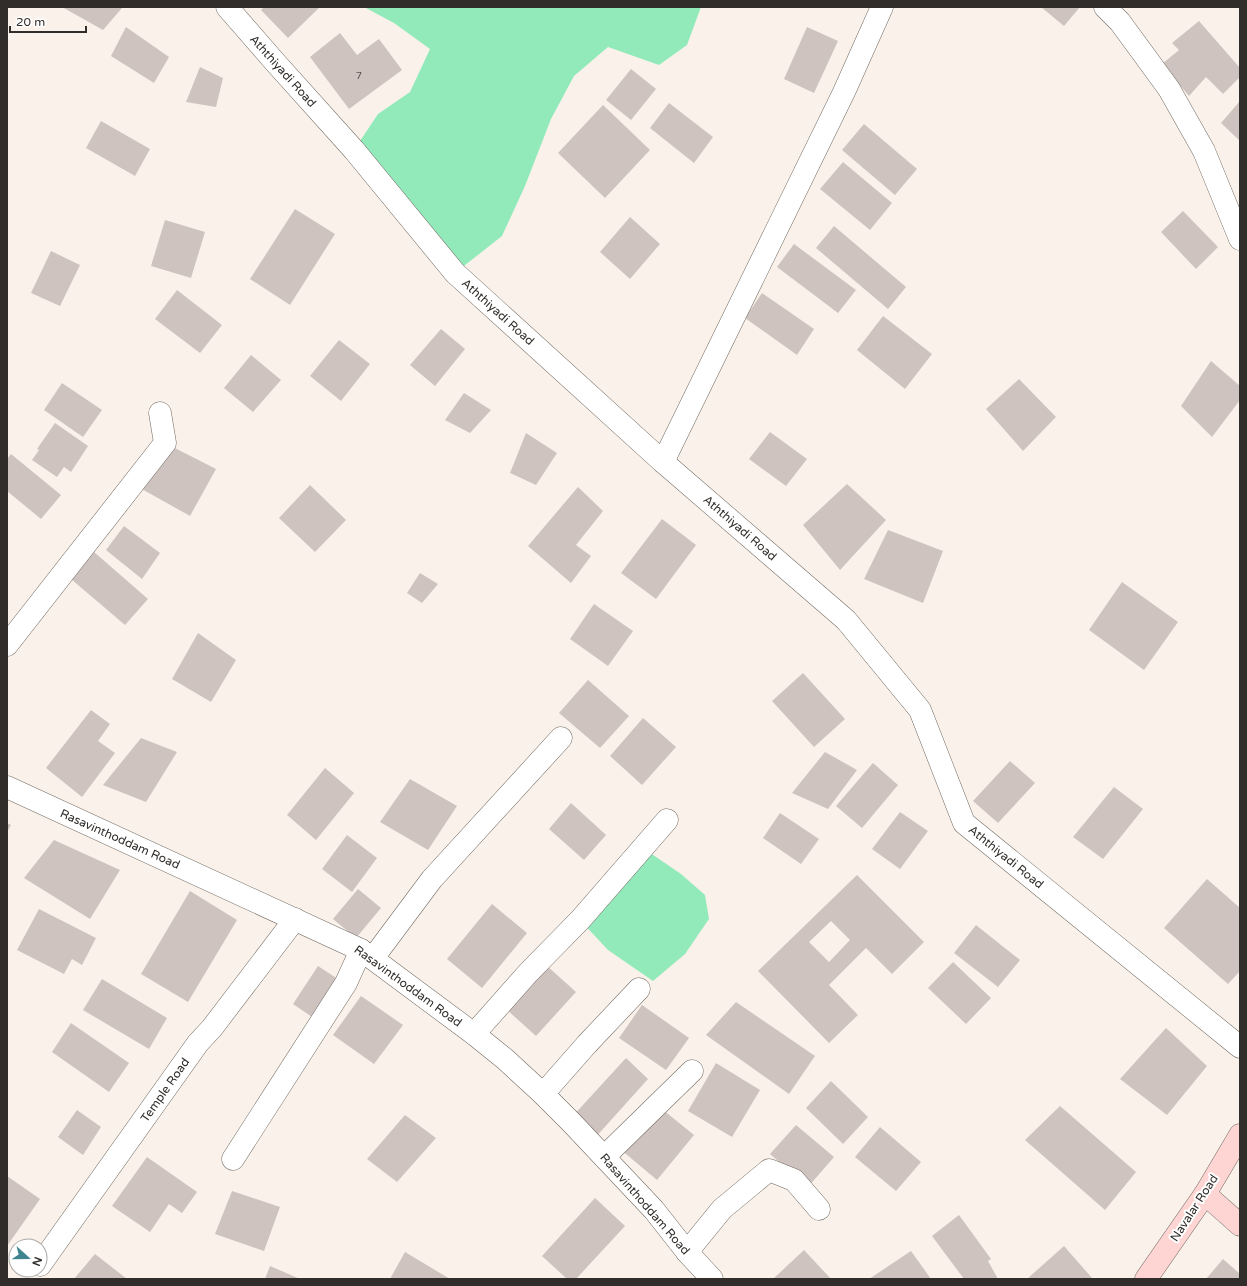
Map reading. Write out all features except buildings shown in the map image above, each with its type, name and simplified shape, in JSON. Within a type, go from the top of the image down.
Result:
[{"type":"street","name":"Aththiyadi Road","points":[[227,7],[354,150],[455,273],[663,462],[846,620],[920,710],[964,823],[1143,969],[1225,1033],[1240,1047]]},
{"type":"street","points":[[663,462],[844,92],[882,7]]},
{"type":"street","points":[[1105,7],[1120,22],[1169,89],[1204,151],[1240,239]]},
{"type":"street","points":[[7,645],[165,443],[160,412]]},
{"type":"street","points":[[233,1159],[346,983],[367,954],[432,879],[561,738]]},
{"type":"street","name":"Rasavinthoddam Road","points":[[7,787],[295,919],[367,954],[474,1034],[543,1094],[654,1210],[712,1279]]},
{"type":"street","points":[[474,1034],[528,973],[580,920],[667,820]]},
{"type":"street","name":"Temple Road","points":[[48,1254],[198,1043],[212,1028],[295,919]]},
{"type":"street","points":[[543,1094],[587,1044],[639,990]]},
{"type":"street","points":[[604,1157],[692,1071]]},
{"type":"street","name":"Navalar Road","points":[[1146,1279],[1205,1194],[1240,1135]]},
{"type":"street","points":[[688,1252],[722,1209],[769,1170],[794,1180],[819,1209]]},
{"type":"street","points":[[1205,1194],[1240,1225]]},
{"type":"green space","points":[[364,7],[701,7],[687,45],[659,65],[608,47],[574,76],[551,119],[525,186],[502,236],[455,273],[354,150],[378,114],[410,92],[430,49],[394,23]]},
{"type":"green space","points":[[643,848],[681,874],[705,895],[709,919],[685,954],[653,981],[608,950],[580,920]]}]
